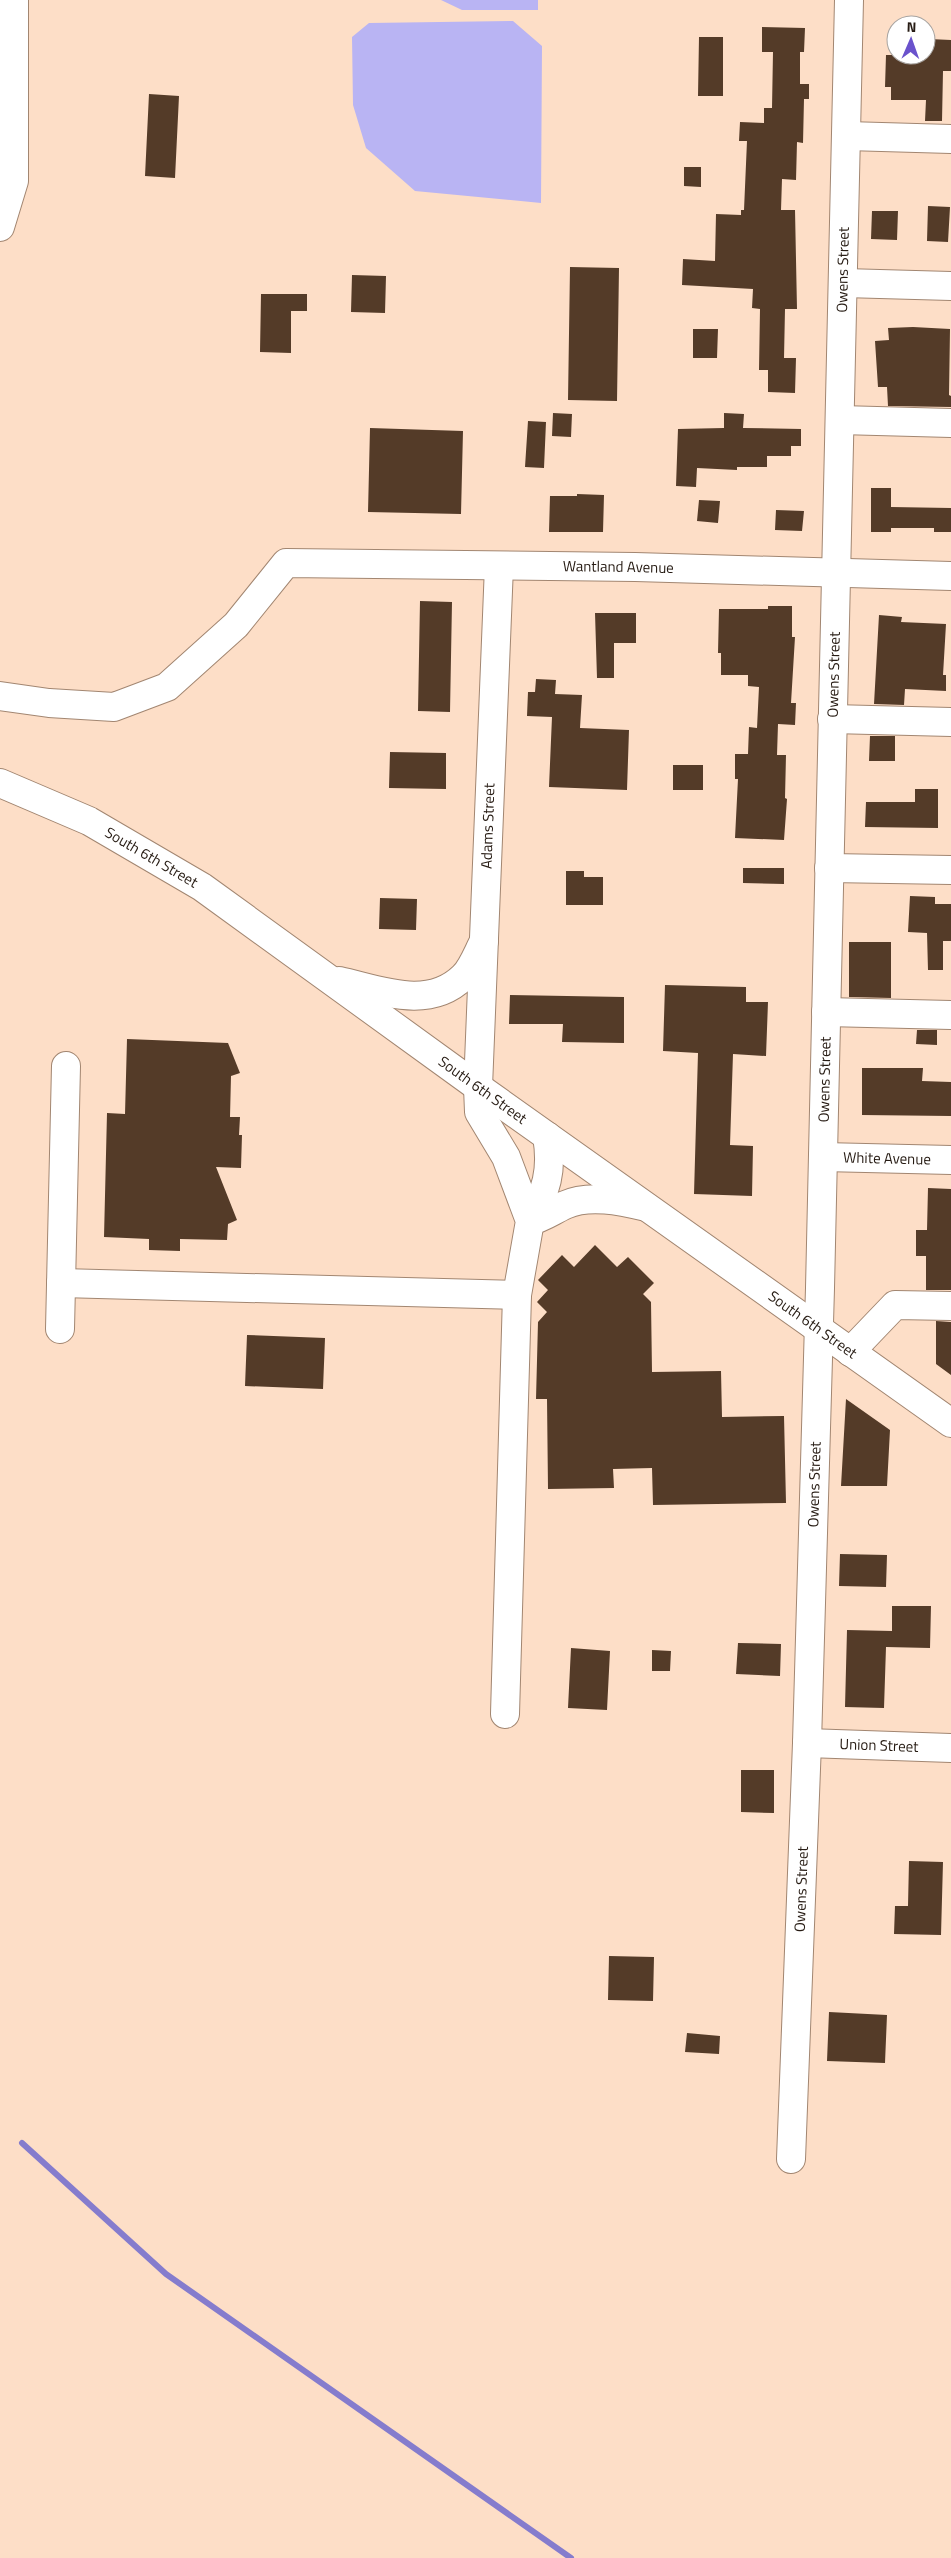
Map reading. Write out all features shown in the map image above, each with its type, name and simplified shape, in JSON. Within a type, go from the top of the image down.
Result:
[{"type":"street","points":[[0,227],[14,180],[14,0]]},
{"type":"street","name":"Owens Street","points":[[791,2159],[807,1743],[819,1330],[849,0]]},
{"type":"street","points":[[847,136],[951,139]]},
{"type":"street","points":[[844,283],[951,286]]},
{"type":"street","points":[[840,420],[951,423]]},
{"type":"street","name":"Wantland Avenue","points":[[0,696],[49,703],[114,707],[167,687],[236,625],[286,563],[951,576]]},
{"type":"street","name":"Adams Street","points":[[499,566],[478,1087],[479,1112],[506,1157],[530,1221]]},
{"type":"street","points":[[832,719],[951,722]]},
{"type":"street","name":"South 6th Street","points":[[0,782],[89,821],[202,887],[478,1087],[951,1423]]},
{"type":"street","points":[[829,868],[951,870]]},
{"type":"street","points":[[328,978],[414,997],[443,992],[464,976],[484,941]]},
{"type":"street","points":[[826,1012],[951,1014]]},
{"type":"street","points":[[60,1329],[66,1066]]},
{"type":"street","points":[[505,1714],[517,1295],[530,1221],[543,1197],[551,1159],[547,1136]]},
{"type":"street","name":"White Avenue","points":[[823,1157],[951,1160]]},
{"type":"street","points":[[530,1221],[544,1217],[566,1204],[589,1199],[646,1207]]},
{"type":"street","points":[[61,1283],[517,1295]]},
{"type":"street","points":[[850,1352],[895,1305],[951,1306]]},
{"type":"street","name":"Union Street","points":[[807,1743],[951,1748]]},
{"type":"shaded area","points":[[441,0],[538,0],[538,10],[462,10]]},
{"type":"shaded area","points":[[513,21],[542,46],[541,203],[415,191],[366,148],[353,105],[352,37],[369,23]]},
{"type":"building","points":[[762,27],[805,28],[804,52],[800,52],[800,84],[809,84],[809,99],[804,99],[803,143],[797,142],[796,180],[782,179],[781,210],[795,210],[797,309],[785,309],[784,358],[796,358],[795,393],[768,392],[768,370],[759,370],[760,309],[752,308],[753,289],[682,285],[683,259],[715,261],[716,214],[741,215],[741,210],[744,210],[747,141],[739,141],[740,122],[764,123],[764,108],[772,108],[773,52],[762,52]]},
{"type":"building","points":[[699,37],[723,37],[723,96],[698,96]]},
{"type":"building","points":[[936,39],[951,40],[951,71],[943,71],[942,121],[925,121],[926,100],[891,100],[891,87],[885,87],[886,55],[886,65],[936,65]]},
{"type":"building","points":[[149,94],[179,96],[175,178],[145,176]]},
{"type":"building","points":[[684,167],[701,167],[701,187],[684,186]]},
{"type":"building","points":[[928,206],[950,207],[948,242],[927,241]]},
{"type":"building","points":[[872,211],[898,211],[897,240],[871,239]]},
{"type":"building","points":[[570,267],[619,268],[617,401],[568,400]]},
{"type":"building","points":[[352,275],[386,276],[385,313],[351,312]]},
{"type":"building","points":[[261,294],[307,294],[307,311],[291,311],[291,353],[260,352]]},
{"type":"building","points":[[888,328],[950,329],[949,395],[951,396],[951,407],[888,406],[887,387],[878,387],[875,341],[889,340]]},
{"type":"building","points":[[693,329],[718,329],[717,358],[693,358]]},
{"type":"building","points":[[553,413],[572,414],[571,437],[552,436]]},
{"type":"building","points":[[724,413],[744,414],[743,428],[801,429],[801,446],[791,446],[791,456],[767,456],[767,467],[737,467],[737,470],[697,468],[696,487],[676,486],[678,429],[724,428]]},
{"type":"building","points":[[528,421],[546,422],[544,468],[525,467]]},
{"type":"building","points":[[370,428],[463,431],[461,514],[368,512]]},
{"type":"building","points":[[871,488],[891,488],[891,507],[951,508],[951,532],[934,532],[934,528],[891,528],[891,532],[871,532]]},
{"type":"building","points":[[577,494],[604,495],[603,532],[549,532],[550,496],[577,496]]},
{"type":"building","points":[[699,500],[720,501],[718,523],[697,521]]},
{"type":"building","points":[[776,510],[804,511],[802,531],[775,530]]},
{"type":"building","points":[[420,601],[452,602],[450,712],[418,711]]},
{"type":"building","points":[[768,606],[792,606],[792,637],[795,637],[791,703],[796,703],[795,725],[778,724],[777,755],[786,755],[785,798],[787,799],[784,840],[735,838],[738,779],[735,779],[735,754],[748,754],[749,727],[757,728],[759,687],[748,686],[748,675],[721,675],[721,653],[718,653],[719,609],[768,609]]},
{"type":"building","points":[[595,613],[636,613],[636,643],[614,643],[614,678],[597,678]]},
{"type":"building","points":[[879,615],[902,617],[901,622],[946,624],[943,675],[946,675],[946,691],[905,689],[904,705],[874,704]]},
{"type":"building","points":[[536,679],[556,680],[555,694],[582,695],[580,728],[629,730],[627,790],[549,787],[552,717],[527,716],[528,692],[535,692]]},
{"type":"building","points":[[870,736],[895,736],[895,761],[869,761]]},
{"type":"building","points":[[390,752],[446,753],[446,789],[389,788]]},
{"type":"building","points":[[673,765],[703,765],[703,790],[673,790]]},
{"type":"building","points":[[915,789],[938,789],[938,828],[865,827],[866,802],[915,802]]},
{"type":"building","points":[[743,868],[784,868],[784,884],[743,883]]},
{"type":"building","points":[[566,871],[584,871],[584,877],[603,877],[603,905],[566,905]]},
{"type":"building","points":[[910,896],[935,897],[935,904],[951,904],[951,941],[943,941],[943,970],[928,970],[927,933],[908,932]]},
{"type":"building","points":[[380,898],[417,899],[416,930],[379,929]]},
{"type":"building","points":[[849,942],[891,942],[891,998],[849,997]]},
{"type":"building","points":[[665,985],[746,987],[746,1002],[768,1002],[766,1056],[733,1054],[730,1145],[753,1146],[752,1196],[694,1194],[698,1053],[663,1051]]},
{"type":"building","points":[[510,995],[624,997],[624,1043],[562,1042],[563,1024],[509,1024]]},
{"type":"building","points":[[917,1030],[937,1030],[937,1045],[916,1044]]},
{"type":"building","points":[[127,1039],[228,1043],[240,1073],[231,1076],[230,1117],[240,1117],[239,1135],[242,1135],[241,1168],[216,1167],[237,1220],[228,1224],[227,1240],[180,1239],[180,1251],[149,1250],[149,1239],[104,1237],[107,1113],[125,1114]]},
{"type":"building","points":[[862,1068],[923,1068],[922,1081],[951,1082],[951,1116],[862,1115]]},
{"type":"building","points":[[928,1188],[951,1189],[951,1290],[926,1290],[926,1256],[916,1256],[916,1230],[927,1230]]},
{"type":"building","points":[[595,1245],[617,1267],[628,1257],[654,1283],[643,1294],[651,1302],[652,1372],[721,1371],[722,1417],[784,1416],[786,1503],[653,1505],[652,1468],[613,1469],[614,1488],[548,1489],[547,1399],[536,1399],[538,1322],[547,1312],[537,1302],[548,1290],[538,1280],[562,1255],[574,1267]]},
{"type":"building","points":[[936,1321],[951,1322],[951,1375],[936,1364]]},
{"type":"building","points":[[247,1335],[325,1338],[323,1389],[245,1386]]},
{"type":"building","points":[[846,1399],[890,1430],[887,1486],[841,1486]]},
{"type":"building","points":[[840,1554],[887,1555],[886,1587],[839,1586]]},
{"type":"building","points":[[892,1606],[931,1606],[930,1648],[886,1647],[884,1708],[845,1707],[847,1630],[892,1631]]},
{"type":"building","points":[[738,1643],[781,1644],[780,1676],[736,1674]]},
{"type":"building","points":[[571,1648],[610,1651],[607,1710],[568,1708]]},
{"type":"building","points":[[652,1650],[671,1651],[670,1671],[652,1671]]},
{"type":"building","points":[[741,1770],[774,1770],[774,1813],[741,1812]]},
{"type":"building","points":[[909,1861],[943,1862],[941,1935],[894,1934],[895,1906],[908,1906]]},
{"type":"building","points":[[609,1956],[654,1957],[653,2001],[608,2000]]},
{"type":"building","points":[[829,2012],[887,2015],[885,2063],[827,2061]]},
{"type":"building","points":[[687,2033],[720,2036],[719,2054],[685,2052]]},
{"type":"waterway","points":[[22,2143],[166,2274],[571,2558]]}]
